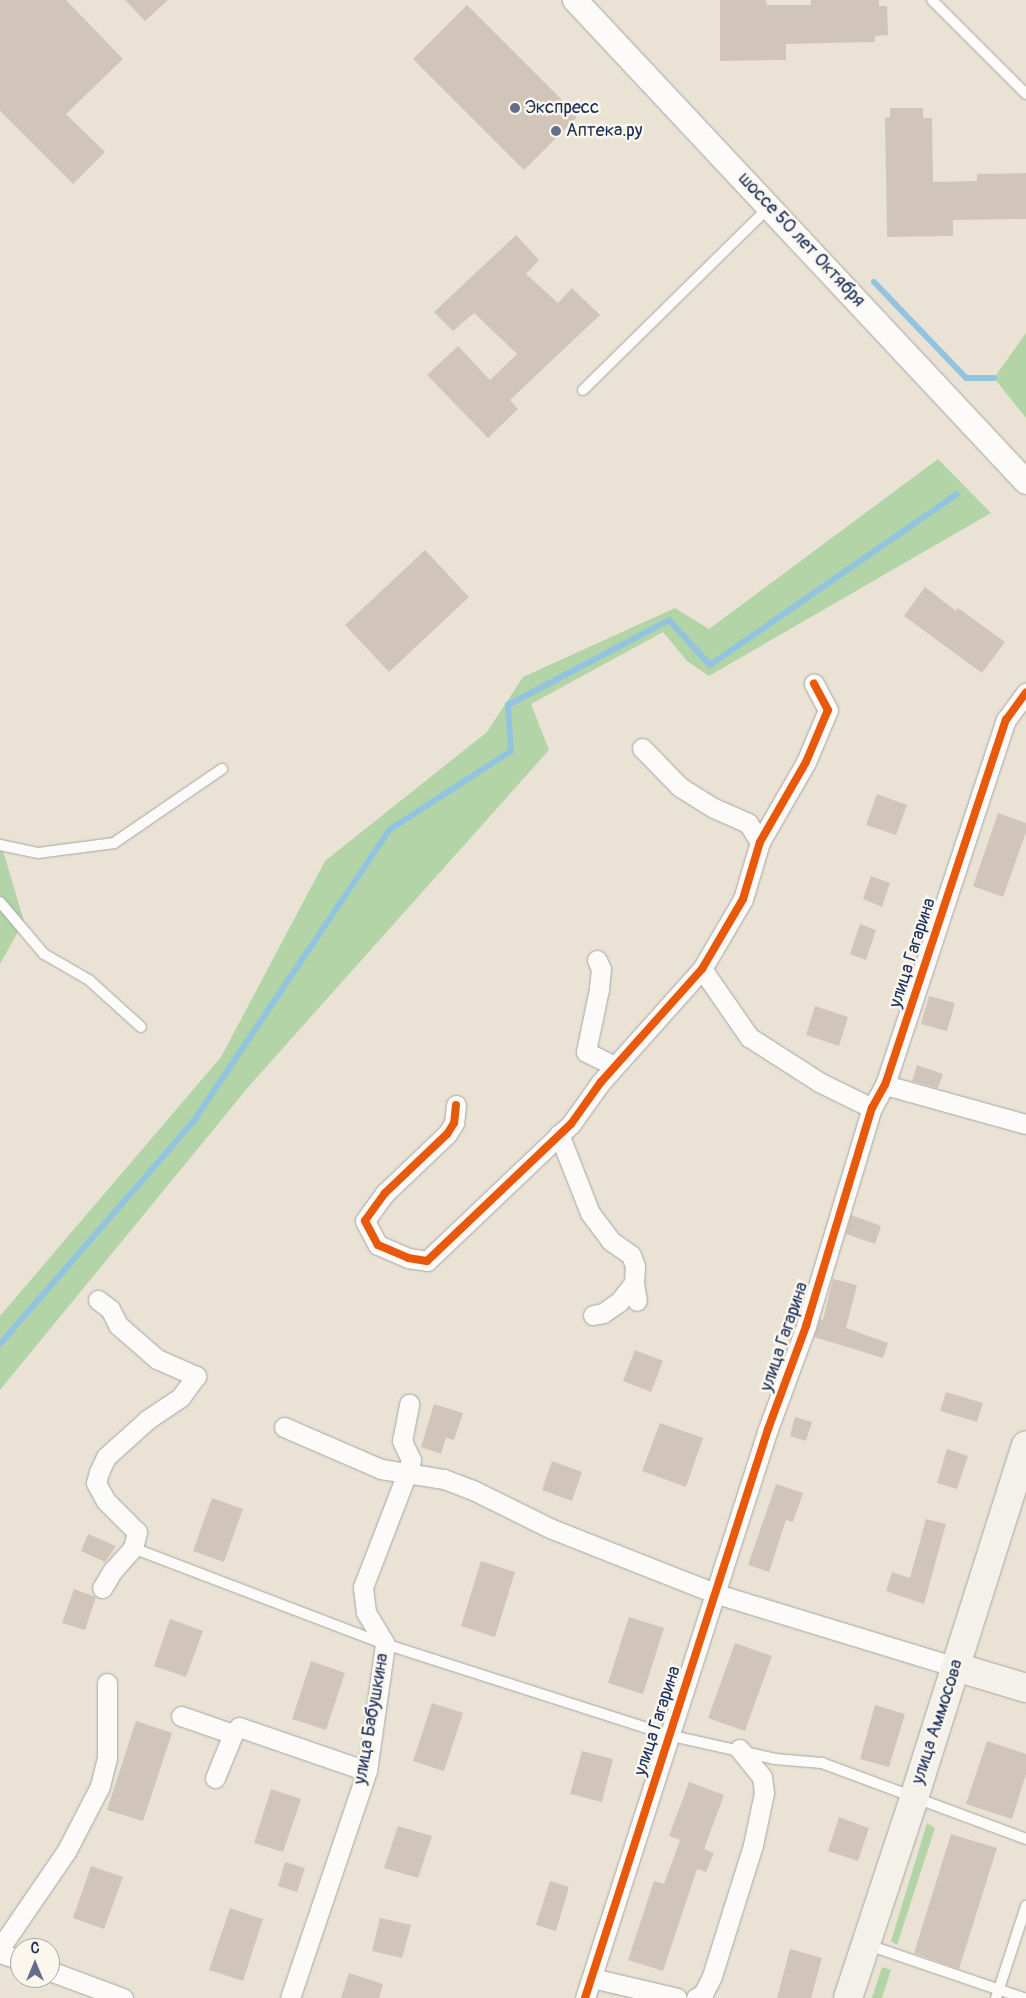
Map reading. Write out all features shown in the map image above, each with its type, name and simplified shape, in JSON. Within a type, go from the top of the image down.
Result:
[{"type":"main road","name":"улица Аммосова","points":[[848,1998],[864,1944],[914,1798],[1026,1445]]},
{"type":"main road","points":[[956,1667],[1026,1688]]},
{"type":"street","name":"шоссе 50 лет Октября","points":[[575,0],[770,206],[1026,482]]},
{"type":"street","points":[[456,1105],[454,1123],[447,1134],[385,1193],[365,1222],[378,1245],[408,1258],[427,1261],[571,1124],[601,1082],[702,969],[743,900],[760,842],[806,762],[828,710],[814,684]]},
{"type":"street","name":"улица Гагарина","points":[[585,1998],[668,1735],[717,1594],[768,1429],[806,1326],[872,1108],[885,1085],[1006,720],[1026,692]]},
{"type":"street","points":[[642,748],[680,787],[714,808],[748,823],[760,842]]},
{"type":"street","points":[[597,960],[601,969],[599,989],[586,1052],[615,1066]]},
{"type":"street","points":[[702,969],[749,1037],[819,1082],[872,1108]]},
{"type":"street","points":[[885,1085],[1026,1124]]},
{"type":"street","points":[[559,1134],[590,1213],[611,1240],[632,1255],[635,1266],[635,1292],[603,1313],[593,1315]]},
{"type":"street","points":[[98,1300],[110,1309],[118,1325],[157,1359],[196,1376],[182,1397],[147,1420],[106,1457],[99,1472],[96,1483],[106,1501],[137,1532],[133,1548],[113,1570],[102,1588]]},
{"type":"street","points":[[407,1473],[411,1460],[402,1441],[409,1404]]},
{"type":"street","points":[[284,1427],[381,1469],[444,1479],[473,1490],[552,1529],[717,1594],[956,1667]]},
{"type":"street","name":"улица Бабушкина","points":[[290,1998],[368,1771],[385,1644],[366,1612],[362,1587],[407,1473]]},
{"type":"street","points":[[0,1948],[67,1850],[100,1786],[106,1758],[107,1683]]},
{"type":"street","points":[[181,1716],[233,1734]]},
{"type":"street","points":[[215,1778],[233,1734],[239,1727],[368,1771]]},
{"type":"street","points":[[696,1998],[703,1994],[712,1976],[753,1845],[764,1793],[762,1777],[739,1749]]},
{"type":"street","points":[[60,1975],[123,1998]]},
{"type":"street","points":[[592,1978],[677,1998]]},
{"type":"lane","points":[[932,0],[1026,94]]},
{"type":"lane","points":[[583,390],[770,206]]},
{"type":"lane","points":[[0,845],[38,853],[114,843],[222,769]]},
{"type":"lane","points":[[0,902],[44,954],[89,980],[141,1027]]},
{"type":"lane","points":[[133,1548],[385,1644],[668,1735],[739,1749],[775,1759],[822,1763],[1026,1838]]},
{"type":"lane","points":[[997,1994],[1026,1906]]},
{"type":"lane","points":[[864,1944],[997,1994],[1024,1998]]},
{"type":"green space","points":[[1026,333],[1026,418],[994,378]]},
{"type":"green space","points":[[938,459],[991,513],[709,676],[687,661],[663,632],[531,704],[549,750],[250,1085],[0,1390],[0,1316],[221,1057],[325,861],[487,732],[523,677],[675,608],[709,629]]},
{"type":"green space","points":[[0,841],[24,921],[0,964]]},
{"type":"green space","points":[[927,1823],[935,1828],[897,1945],[891,1941]]},
{"type":"green space","points":[[882,1967],[891,1970],[882,1998],[872,1998]]},
{"type":"building","points":[[0,0],[66,0],[123,59],[66,114],[105,152],[73,184],[0,111]]},
{"type":"building","points":[[125,0],[168,0],[145,21]]},
{"type":"building","points":[[720,0],[766,0],[767,5],[811,5],[811,0],[879,0],[879,6],[887,6],[888,35],[875,36],[875,42],[786,44],[786,60],[720,61]]},
{"type":"building","points":[[467,5],[578,116],[524,170],[413,59]]},
{"type":"building","points":[[890,108],[923,108],[923,118],[932,118],[933,182],[977,181],[977,174],[1026,173],[1026,219],[953,220],[953,236],[887,237],[885,118],[890,117]]},
{"type":"building","points":[[516,235],[539,260],[526,274],[558,303],[572,288],[600,315],[510,400],[518,409],[488,438],[427,375],[458,346],[490,380],[517,354],[474,313],[453,331],[434,312]]},
{"type":"building","points":[[425,550],[469,597],[389,672],[345,625]]},
{"type":"building","points":[[925,587],[956,611],[958,608],[1005,642],[982,673],[904,616]]},
{"type":"building","points":[[877,794],[907,805],[896,835],[866,825]]},
{"type":"building","points":[[998,813],[1026,823],[1026,832],[1003,897],[973,886]]},
{"type":"building","points":[[871,876],[890,883],[882,907],[863,899]]},
{"type":"building","points":[[860,924],[876,930],[866,960],[850,954]]},
{"type":"building","points":[[929,996],[955,1003],[947,1031],[921,1024]]},
{"type":"building","points":[[815,1006],[848,1017],[839,1046],[806,1035]]},
{"type":"building","points":[[917,1065],[943,1074],[938,1088],[912,1081]]},
{"type":"building","points":[[851,1215],[881,1226],[875,1244],[846,1234]]},
{"type":"building","points":[[833,1279],[857,1285],[846,1328],[888,1343],[883,1358],[814,1337],[820,1319],[823,1320]]},
{"type":"building","points":[[635,1350],[663,1361],[651,1392],[623,1381]]},
{"type":"building","points":[[946,1392],[983,1403],[977,1422],[940,1411]]},
{"type":"building","points":[[434,1404],[463,1413],[454,1440],[446,1438],[441,1454],[421,1447]]},
{"type":"building","points":[[795,1417],[812,1422],[806,1441],[790,1436]]},
{"type":"building","points":[[660,1423],[703,1438],[686,1487],[642,1471]]},
{"type":"building","points":[[947,1449],[968,1456],[957,1489],[937,1483]]},
{"type":"building","points":[[552,1461],[582,1472],[572,1501],[542,1490]]},
{"type":"building","points":[[776,1484],[803,1493],[793,1522],[786,1520],[769,1572],[748,1565]]},
{"type":"building","points":[[212,1498],[243,1509],[224,1562],[193,1551]]},
{"type":"building","points":[[926,1519],[946,1524],[924,1604],[886,1591],[892,1572],[910,1578]]},
{"type":"building","points":[[88,1534],[116,1546],[105,1562],[81,1551]]},
{"type":"building","points":[[481,1561],[515,1572],[495,1637],[461,1626]]},
{"type":"building","points":[[74,1589],[96,1597],[85,1630],[62,1623]]},
{"type":"building","points":[[629,1617],[664,1628],[643,1694],[608,1683]]},
{"type":"building","points":[[170,1619],[203,1631],[186,1677],[154,1666]]},
{"type":"building","points":[[735,1643],[772,1656],[745,1731],[708,1718]]},
{"type":"building","points":[[311,1661],[345,1673],[326,1730],[292,1719]]},
{"type":"building","points":[[432,1703],[463,1713],[444,1771],[413,1761]]},
{"type":"building","points":[[875,1705],[905,1714],[889,1767],[860,1759]]},
{"type":"building","points":[[136,1721],[172,1733],[143,1821],[107,1810]]},
{"type":"building","points":[[987,1741],[1026,1754],[1026,1774],[1012,1819],[966,1804]]},
{"type":"building","points":[[582,1751],[613,1759],[602,1802],[570,1794]]},
{"type":"building","points":[[689,1782],[724,1795],[704,1849],[714,1853],[706,1872],[697,1869],[663,1971],[628,1960],[654,1881],[664,1884],[680,1840],[669,1836]]},
{"type":"building","points":[[271,1789],[301,1799],[283,1852],[254,1843]]},
{"type":"building","points":[[839,1817],[869,1828],[858,1861],[828,1851]]},
{"type":"building","points":[[398,1826],[432,1836],[418,1878],[384,1868]]},
{"type":"building","points":[[951,1834],[997,1848],[959,1969],[914,1953]]},
{"type":"building","points":[[285,1862],[305,1868],[297,1892],[278,1886]]},
{"type":"building","points":[[91,1866],[123,1877],[104,1929],[73,1918]]},
{"type":"building","points":[[550,1881],[569,1887],[556,1931],[536,1925]]},
{"type":"building","points":[[230,1908],[263,1919],[243,1981],[209,1970]]},
{"type":"building","points":[[380,1918],[411,1925],[402,1958],[372,1951]]},
{"type":"building","points":[[790,1949],[822,1958],[811,1998],[777,1998]]},
{"type":"building","points":[[349,1973],[383,1984],[379,1998],[341,1998]]},
{"type":"waterway","points":[[874,282],[966,378],[994,378]]},
{"type":"waterway","points":[[0,1344],[193,1122],[389,830],[511,751],[508,705],[669,620],[710,665],[957,494]]},
{"type":"cycle path","points":[[456,1105],[454,1123],[447,1134],[385,1193],[365,1221],[378,1245],[408,1258],[427,1261],[571,1124],[601,1082],[702,969],[743,899],[760,842],[806,762],[828,710],[814,684]]},
{"type":"cycle path","points":[[585,1998],[768,1429],[806,1326],[872,1108],[885,1085],[1006,720],[1026,692]]},
{"type":"place","name":"Экспресс","points":[[515,108]]},
{"type":"place","name":"Аптека.ру","points":[[556,131]]}]
